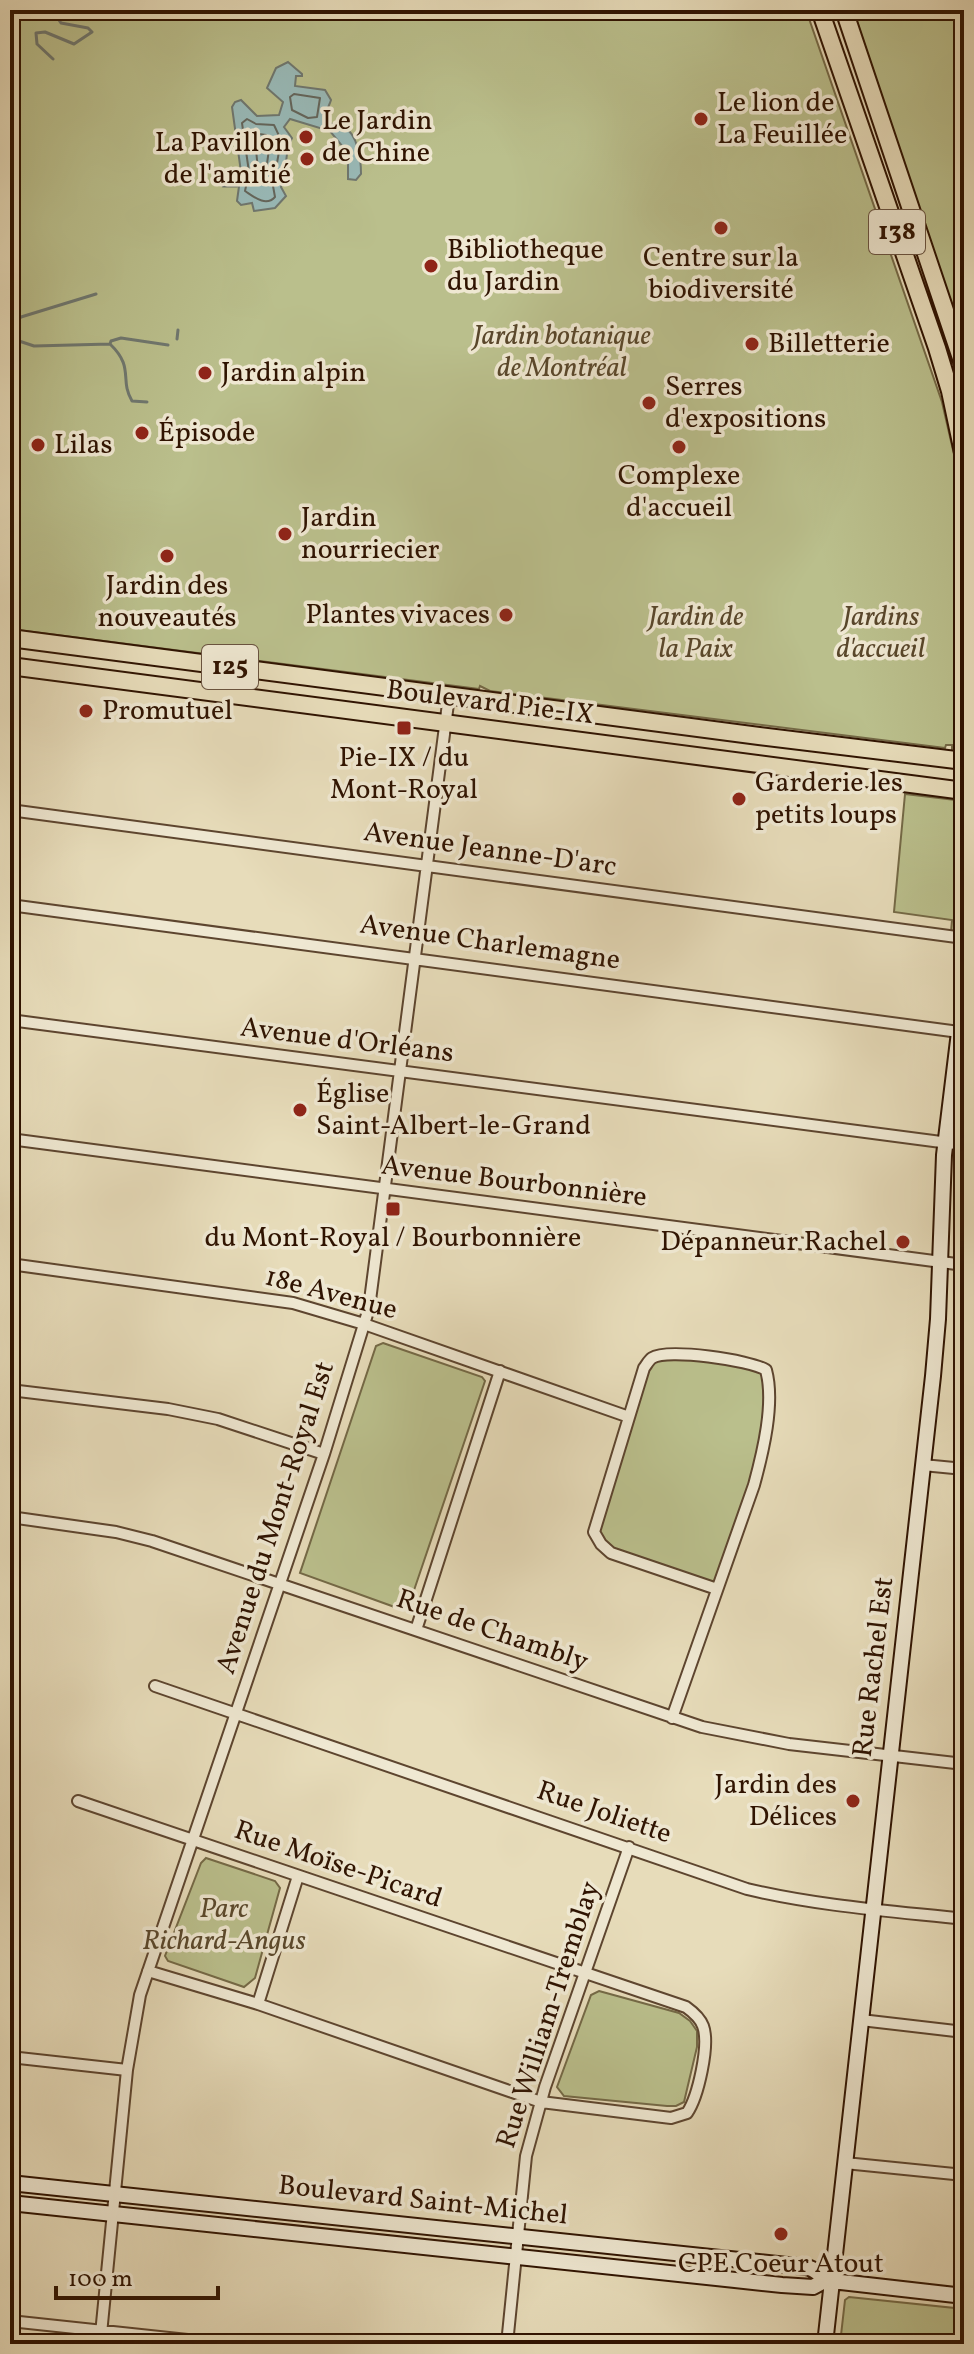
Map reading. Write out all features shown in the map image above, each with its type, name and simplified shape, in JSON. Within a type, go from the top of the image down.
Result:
[{"type":"main road","name":"138","points":[[820,10],[937,348],[964,457]]},
{"type":"main road","name":"138","points":[[844,10],[964,367]]},
{"type":"main road","name":"Boulevard Pie-IX","points":[[10,638],[964,761]]},
{"type":"main road","name":"Boulevard Pie-IX","points":[[10,666],[964,791]]},
{"type":"main road","name":"Rue Rachel Est","points":[[825,2344],[829,2281],[923,1465],[938,1319],[945,1142],[962,1032]]},
{"type":"main road","name":"Boulevard Saint-Michel","points":[[10,2183],[815,2268],[829,2281],[805,2287],[10,2203]]},
{"type":"main road","points":[[829,2281],[964,2296]]},
{"type":"street","name":"Avenue du Mont-Royal Est","points":[[100,2344],[134,2020],[324,1454],[372,1293],[449,696]]},
{"type":"street","name":"Avenue Jeanne-D'arc","points":[[10,810],[964,938]]},
{"type":"street","name":"Avenue Charlemagne","points":[[10,905],[962,1032]]},
{"type":"street","name":"Rue Rachel Est","points":[[962,1032],[964,995]]},
{"type":"street","name":"Avenue d'Orléans","points":[[10,1020],[964,1145]]},
{"type":"street","name":"Avenue Bourbonnière","points":[[10,1139],[964,1265]]},
{"type":"street","name":"18e Avenue","points":[[10,1264],[293,1303],[364,1324],[629,1417]]},
{"type":"street","points":[[672,1718],[754,1485],[763,1451],[770,1384],[766,1370],[744,1362],[668,1354],[653,1357],[644,1368],[594,1532],[611,1553],[717,1589]]},
{"type":"street","points":[[416,1630],[500,1371]]},
{"type":"street","points":[[10,1390],[168,1409],[218,1419],[324,1454]]},
{"type":"street","points":[[923,1465],[964,1469]]},
{"type":"street","name":"Rue de Chambly","points":[[10,1517],[116,1532],[280,1583],[672,1718],[730,1734],[889,1757],[964,1764]]},
{"type":"street","name":"Rue Joliette","points":[[155,1686],[747,1889],[786,1898],[964,1919]]},
{"type":"street","name":"Rue Moïse-Picard","points":[[78,1801],[686,2007],[703,2023],[705,2037],[697,2100],[687,2113],[671,2118],[541,2102]]},
{"type":"street","name":"Rue William-Tremblay","points":[[507,2344],[526,2156],[584,1973],[629,1847]]},
{"type":"street","points":[[258,2004],[298,1876]]},
{"type":"street","points":[[148,1971],[258,2004],[541,2102]]},
{"type":"street","points":[[861,2020],[964,2032]]},
{"type":"street","points":[[10,2057],[127,2070]]},
{"type":"street","points":[[845,2163],[964,2175]]},
{"type":"street","points":[[10,2321],[225,2344]]},
{"type":"green space","name":"Jardin botanique de Montréal","points":[[10,10],[806,10],[942,402],[964,498],[964,736],[952,749],[952,745],[945,748],[490,691],[480,686],[479,689],[10,629]]},
{"type":"green space","points":[[853,10],[964,10],[964,343]]},
{"type":"green space","points":[[905,794],[964,801],[964,931],[960,933],[951,932],[952,920],[894,912]]},
{"type":"green space","points":[[383,1343],[482,1377],[485,1381],[409,1605],[403,1610],[300,1573],[376,1346]]},
{"type":"green space","points":[[668,1354],[766,1370],[763,1452],[717,1589],[601,1544],[596,1518],[644,1368]]},
{"type":"green space","name":"Parc Richard-Angus","points":[[206,1858],[275,1881],[280,1888],[255,1978],[244,1987],[168,1961],[165,1956],[201,1863]]},
{"type":"green space","points":[[599,1991],[679,2013],[690,2021],[697,2031],[697,2047],[684,2102],[667,2106],[564,2096],[557,2087],[591,1995]]},
{"type":"green space","points":[[849,2297],[964,2309],[964,2344],[840,2344],[845,2300]]},
{"type":"water","points":[[288,62],[302,74],[296,76],[295,86],[325,90],[331,100],[327,118],[330,123],[343,127],[352,135],[361,174],[356,180],[348,179],[348,153],[330,131],[290,119],[284,127],[292,138],[284,178],[289,181],[282,182],[281,187],[286,196],[275,208],[254,211],[252,203],[241,205],[237,201],[241,172],[232,107],[241,100],[257,116],[279,115],[283,102],[267,88],[276,68]]},
{"type":"waterway","points":[[52,10],[61,23],[88,28],[92,32],[74,44],[45,32],[36,33],[37,44],[53,59]]},
{"type":"waterway","points":[[223,186],[237,186]]},
{"type":"waterway","points":[[10,326],[21,317],[96,294]]},
{"type":"waterway","points":[[177,339],[178,330]]},
{"type":"waterway","points":[[10,332],[19,341],[34,346],[110,344]]},
{"type":"waterway","points":[[147,402],[132,401],[125,367],[111,341],[121,338],[168,345]]},
{"type":"place","name":"Le lion de La Feuillée","points":[[701,119]]},
{"type":"place","name":"Le Jardin de Chine","points":[[306,137]]},
{"type":"place","name":"La Pavillon de l'amitié","points":[[307,159]]},
{"type":"place","name":"Centre sur la biodiversité","points":[[721,228]]},
{"type":"place","name":"Bibliotheque du Jardin","points":[[431,266]]},
{"type":"place","name":"Billetterie","points":[[752,344]]},
{"type":"place","name":"Jardin alpin","points":[[205,373]]},
{"type":"place","name":"Serres d'expositions","points":[[649,403]]},
{"type":"place","name":"Épisode","points":[[142,433]]},
{"type":"place","name":"Lilas","points":[[38,445]]},
{"type":"place","name":"Complexe d'accueil","points":[[679,447]]},
{"type":"place","name":"Jardin nourriecier","points":[[285,534]]},
{"type":"place","name":"Jardin des nouveautés","points":[[167,556]]},
{"type":"place","name":"Plantes vivaces","points":[[506,615]]},
{"type":"place","name":"Promutuel","points":[[86,711]]},
{"type":"place","name":"Pie-IX / du Mont-Royal","points":[[404,728]]},
{"type":"place","name":"Garderie les petits loups","points":[[739,799]]},
{"type":"place","name":"Église Saint-Albert-le-Grand","points":[[300,1110]]},
{"type":"place","name":"du Mont-Royal / Bourbonnière","points":[[393,1209]]},
{"type":"place","name":"Dépanneur Rachel","points":[[903,1242]]},
{"type":"place","name":"Jardin des Délices","points":[[853,1801]]},
{"type":"place","name":"CPE Coeur Atout","points":[[781,2234]]},
{"type":"park label","name":"Jardin de la Paix","points":[[696,633]]},
{"type":"park label","name":"Jardins d'accueil","points":[[881,633]]}]
